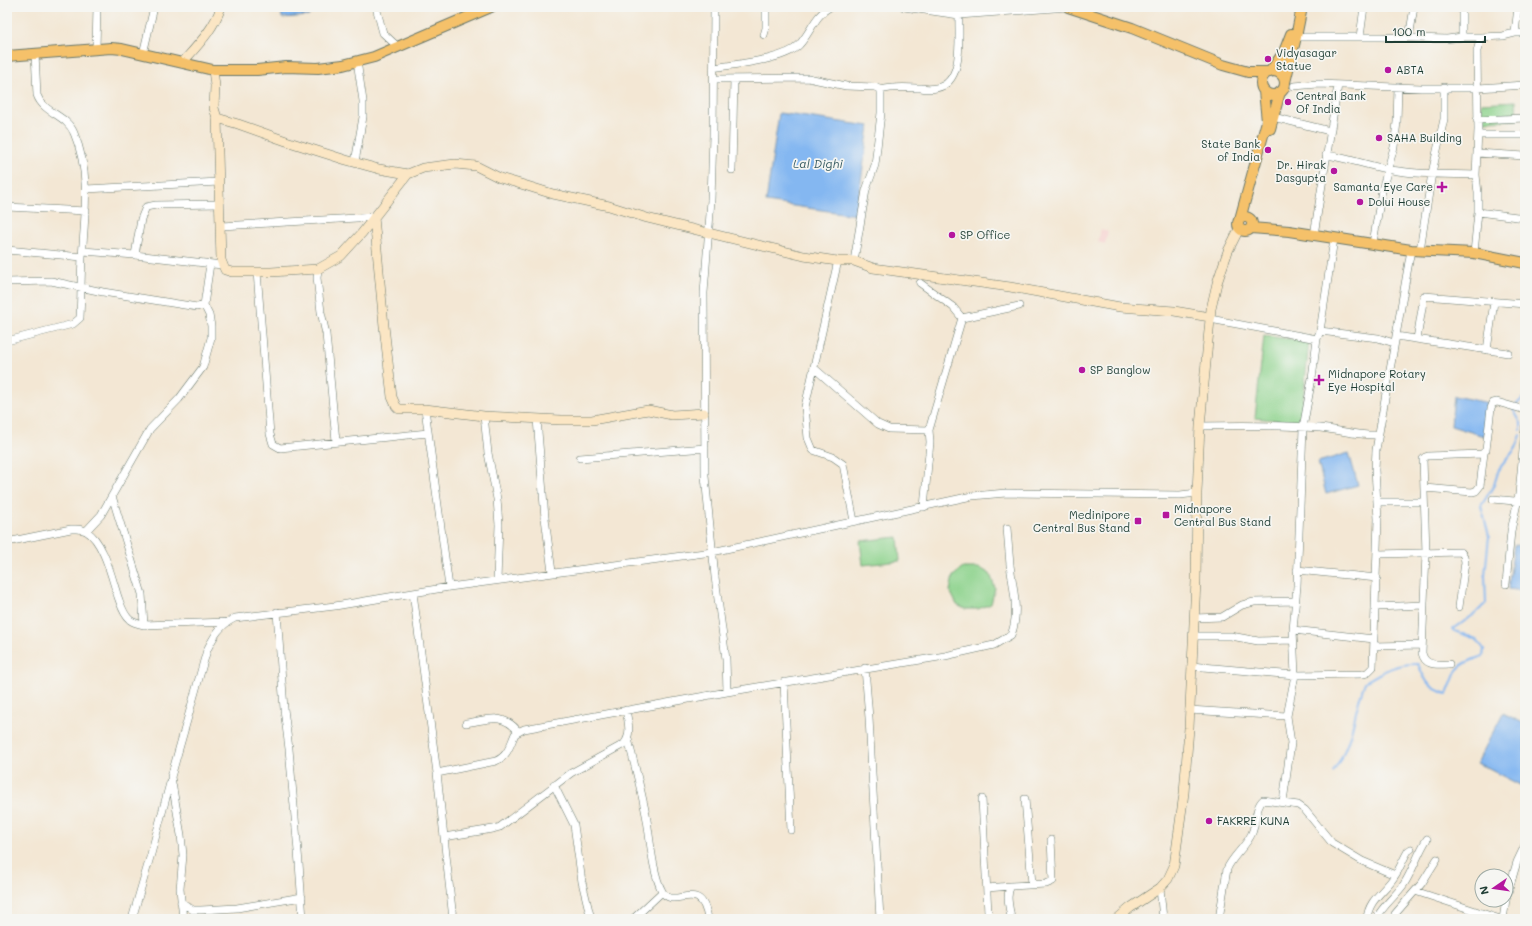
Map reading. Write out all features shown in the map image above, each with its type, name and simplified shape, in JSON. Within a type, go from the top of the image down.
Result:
[{"type":"main road","points":[[7,56],[96,49],[122,49],[213,70],[318,68],[343,65],[374,57],[491,7]]},
{"type":"main road","points":[[1068,7],[1132,28],[1223,64],[1248,72],[1274,71],[1279,73],[1289,84]]},
{"type":"main road","points":[[1246,222],[1266,121],[1261,80],[1284,52],[1289,41],[1296,7]]},
{"type":"main road","points":[[1248,72],[1272,95],[1280,92],[1289,84],[1302,7]]},
{"type":"main road","points":[[1246,222],[1280,92]]},
{"type":"main road","points":[[1246,222],[1334,239],[1373,243],[1416,250],[1474,253],[1525,263]]},
{"type":"street","points":[[96,49],[97,7]]},
{"type":"street","points":[[143,54],[154,7]]},
{"type":"street","points":[[182,63],[211,28],[222,7]]},
{"type":"street","points":[[376,7],[382,33],[398,47]]},
{"type":"street","points":[[714,7],[714,135],[709,233],[704,293],[705,476],[714,577],[726,660],[727,692]]},
{"type":"street","points":[[764,35],[766,28],[766,7]]},
{"type":"street","points":[[714,68],[768,58],[786,53],[798,46],[806,36],[820,12],[830,7]]},
{"type":"street","points":[[904,7],[940,10],[959,15],[1068,7]]},
{"type":"street","points":[[1360,37],[1364,7]]},
{"type":"street","points":[[1409,38],[1414,7]]},
{"type":"street","points":[[1462,7],[1462,37]]},
{"type":"street","points":[[1516,32],[1518,7]]},
{"type":"street","points":[[718,79],[808,78],[846,86],[875,87],[881,90],[891,87],[936,88],[944,85],[952,78],[957,65],[960,44],[959,15]]},
{"type":"street","points":[[1296,37],[1447,39],[1503,36],[1516,32],[1525,33]]},
{"type":"street","points":[[1474,253],[1478,212],[1476,175],[1478,135],[1477,51],[1480,37]]},
{"type":"street","points":[[7,341],[64,327],[73,324],[80,318],[86,211],[84,170],[74,132],[67,122],[42,104],[39,100],[37,94],[35,53]]},
{"type":"street","points":[[355,162],[363,117],[363,101],[357,61]]},
{"type":"street","points":[[213,70],[215,86],[214,108],[217,118],[221,260],[225,270],[232,272],[318,269],[341,256],[362,233],[408,174],[423,168],[455,164],[476,166],[500,178],[553,194],[609,206],[647,218],[804,256],[837,262],[854,261],[873,268],[1010,287],[1120,307],[1174,311],[1317,338]]},
{"type":"street","points":[[732,170],[734,79]]},
{"type":"street","points":[[1289,84],[1478,88],[1525,85]]},
{"type":"street","points":[[1314,236],[1338,85]]},
{"type":"street","points":[[1373,243],[1382,190],[1395,141],[1398,87]]},
{"type":"street","points":[[1191,666],[1295,674],[1367,673],[1373,667],[1378,554],[1378,502],[1375,461],[1378,435],[1395,339],[1416,250],[1444,118],[1444,87]]},
{"type":"street","points":[[854,261],[866,190],[875,165],[881,113],[881,90]]},
{"type":"street","points":[[1273,117],[1330,131]]},
{"type":"street","points":[[217,118],[355,162],[379,169],[408,174]]},
{"type":"street","points":[[1477,120],[1525,118]]},
{"type":"street","points":[[1478,135],[1523,135]]},
{"type":"street","points":[[1477,153],[1525,156]]},
{"type":"street","points":[[1326,155],[1388,169],[1476,175]]},
{"type":"street","points":[[86,189],[219,182]]},
{"type":"street","points":[[135,255],[141,219],[146,207],[156,205],[220,204]]},
{"type":"street","points":[[7,207],[86,211]]},
{"type":"street","points":[[1478,212],[1525,218]]},
{"type":"street","points":[[374,217],[382,312],[392,397],[399,409],[425,409],[484,416],[592,420],[648,410],[672,415],[704,413]]},
{"type":"street","points":[[221,226],[374,217]]},
{"type":"street","points":[[1117,919],[1130,908],[1160,888],[1168,879],[1174,866],[1184,793],[1197,551],[1197,494],[1200,426],[1210,318],[1217,283],[1228,251],[1246,222]]},
{"type":"street","points":[[1283,802],[1292,743],[1287,716],[1295,674],[1293,630],[1298,570],[1303,428],[1334,239]]},
{"type":"street","points":[[7,250],[135,255],[222,265]]},
{"type":"street","points":[[837,262],[804,407],[808,438],[813,450],[833,457],[843,464],[854,521]]},
{"type":"street","points":[[86,531],[101,515],[150,429],[179,399],[203,367],[211,338],[209,315],[204,305],[210,264]]},
{"type":"street","points":[[318,269],[321,312],[326,334],[335,416],[336,441]]},
{"type":"street","points":[[257,272],[271,441],[276,447],[280,448],[336,441],[396,437],[428,433]]},
{"type":"street","points":[[7,282],[51,281],[188,306],[197,307],[204,305]]},
{"type":"street","points":[[920,283],[953,307],[962,318]]},
{"type":"street","points":[[1417,339],[1424,296],[1525,304]]},
{"type":"street","points":[[1487,350],[1494,302]]},
{"type":"street","points":[[962,318],[1019,306]]},
{"type":"street","points":[[924,507],[930,442],[929,430],[962,318]]},
{"type":"street","points":[[1320,331],[1378,338],[1417,339],[1508,353]]},
{"type":"street","points":[[814,368],[878,424],[888,429],[929,430]]},
{"type":"street","points":[[1424,488],[1472,492],[1476,491],[1480,486],[1492,405],[1497,402],[1525,410]]},
{"type":"street","points":[[425,409],[449,586]]},
{"type":"street","points":[[484,416],[488,453],[497,499],[497,580]]},
{"type":"street","points":[[537,419],[545,518],[552,572]]},
{"type":"street","points":[[1200,426],[1252,425],[1320,428],[1365,436],[1378,435]]},
{"type":"street","points":[[1506,584],[1510,531],[1517,501],[1525,428]]},
{"type":"street","points":[[580,458],[705,448]]},
{"type":"street","points":[[1450,664],[1429,664],[1426,662],[1422,653],[1426,553],[1423,463],[1425,457],[1480,455],[1484,453]]},
{"type":"street","points":[[132,919],[207,650],[221,627],[235,618],[335,606],[449,586],[712,552],[972,496],[1006,492],[1197,494]]},
{"type":"street","points":[[112,496],[142,594],[144,625]]},
{"type":"street","points":[[1493,499],[1525,502]]},
{"type":"street","points":[[1378,502],[1424,502]]},
{"type":"street","points":[[7,542],[79,528],[93,536],[101,548],[123,610],[136,624],[227,622]]},
{"type":"street","points":[[437,773],[501,759],[505,756],[515,734],[518,731],[727,692],[945,656],[994,644],[1011,635],[1015,625],[1015,600],[1007,528]]},
{"type":"street","points":[[1378,554],[1461,552],[1464,556],[1465,569],[1459,607]]},
{"type":"street","points":[[1298,570],[1377,578]]},
{"type":"street","points":[[413,593],[437,773],[453,919]]},
{"type":"street","points":[[1194,618],[1222,617],[1242,605],[1254,602],[1295,601]]},
{"type":"street","points":[[1376,607],[1424,605]]},
{"type":"street","points":[[277,612],[284,709],[289,748],[303,919]]},
{"type":"street","points":[[1293,630],[1374,642],[1422,645]]},
{"type":"street","points":[[1193,636],[1231,636],[1258,640],[1293,640]]},
{"type":"street","points":[[865,668],[880,919]]},
{"type":"street","points":[[784,682],[791,830]]},
{"type":"street","points":[[626,710],[629,727],[628,739],[643,800],[657,878],[662,892],[670,898],[695,896],[700,898],[705,907],[708,919]]},
{"type":"street","points":[[1189,710],[1287,716]]},
{"type":"street","points":[[466,723],[502,718],[513,724],[518,731]]},
{"type":"street","points":[[444,837],[500,827],[554,785],[618,748],[628,739]]},
{"type":"street","points":[[171,779],[183,848],[180,889],[183,919]]},
{"type":"street","points":[[554,785],[574,825],[582,882],[591,919]]},
{"type":"street","points":[[982,799],[988,913],[990,919]]},
{"type":"street","points":[[1025,799],[1032,884]]},
{"type":"street","points":[[1219,919],[1227,869],[1230,863],[1249,840],[1254,828],[1260,802],[1263,800],[1298,804],[1332,843],[1362,861],[1395,875]]},
{"type":"street","points":[[1376,919],[1386,903],[1409,876],[1426,838]]},
{"type":"street","points":[[987,888],[1046,884],[1053,881],[1051,840]]},
{"type":"street","points":[[1514,872],[1525,845]]},
{"type":"street","points":[[1367,919],[1371,903],[1388,885],[1411,849]]},
{"type":"street","points":[[1394,919],[1398,910],[1428,875],[1437,859]]},
{"type":"street","points":[[1011,886],[1008,890],[1011,919]]},
{"type":"street","points":[[1160,888],[1163,919]]},
{"type":"street","points":[[1415,891],[1500,919]]},
{"type":"street","points":[[633,919],[662,892]]},
{"type":"street","points":[[181,902],[191,910],[196,911],[244,907],[302,897]]},
{"type":"street","points":[[1503,919],[1505,908]]},
{"type":"shaded area","points":[[1101,229],[1108,231],[1105,244],[1098,242]]},
{"type":"green space","points":[[1516,101],[1517,120],[1481,121],[1481,103]]},
{"type":"green space","points":[[1264,336],[1309,341],[1301,423],[1255,418]]},
{"type":"green space","points":[[898,537],[900,561],[863,565],[860,541]]},
{"type":"green space","points":[[963,568],[980,568],[990,574],[995,588],[991,604],[978,609],[965,609],[957,605],[950,591],[953,576]]},
{"type":"water","points":[[281,7],[308,7],[309,16],[282,18]]},
{"type":"water","name":"Lal Dighi","points":[[779,113],[869,126],[856,215],[766,202]]},
{"type":"water","points":[[1454,396],[1489,403],[1484,436],[1451,426]]},
{"type":"water","points":[[1349,453],[1358,485],[1326,494],[1318,462]]},
{"type":"water","points":[[1514,545],[1525,546],[1525,591],[1508,589]]},
{"type":"water","points":[[1503,713],[1525,724],[1525,779],[1522,786],[1477,763]]},
{"type":"waterway","points":[[1515,406],[1525,396]]},
{"type":"waterway","points":[[1513,409],[1521,423],[1521,430]]},
{"type":"waterway","points":[[1333,772],[1343,755],[1348,741],[1365,682],[1396,666],[1418,664],[1428,684],[1447,694],[1457,670],[1469,661],[1483,656],[1484,649],[1476,639],[1452,630],[1476,613],[1486,603],[1485,575],[1489,536],[1481,506],[1494,485],[1499,469],[1516,448],[1521,435]]},
{"type":"place","name":"Vidyasagar Statue","points":[[1268,59]]},
{"type":"place","name":"ABTA","points":[[1388,70]]},
{"type":"place","name":"Central Bank Of India","points":[[1288,102]]},
{"type":"place","name":"SAHA Building","points":[[1379,138]]},
{"type":"place","name":"State Bank of India","points":[[1268,150]]},
{"type":"place","name":"Dr. Hirak Dasgupta","points":[[1334,171]]},
{"type":"place","name":"Samanta Eye Care","points":[[1442,187]]},
{"type":"place","name":"Dolui House","points":[[1360,202]]},
{"type":"place","name":"SP Office","points":[[952,235]]},
{"type":"place","name":"SP Banglow","points":[[1082,370]]},
{"type":"place","name":"Midnapore Rotary Eye Hospital","points":[[1319,380]]},
{"type":"place","name":"Midnapore Central Bus Stand","points":[[1166,515]]},
{"type":"place","name":"Medinipore Central Bus Stand","points":[[1138,521]]},
{"type":"place","name":"FAKRRE KUNA","points":[[1209,821]]}]
